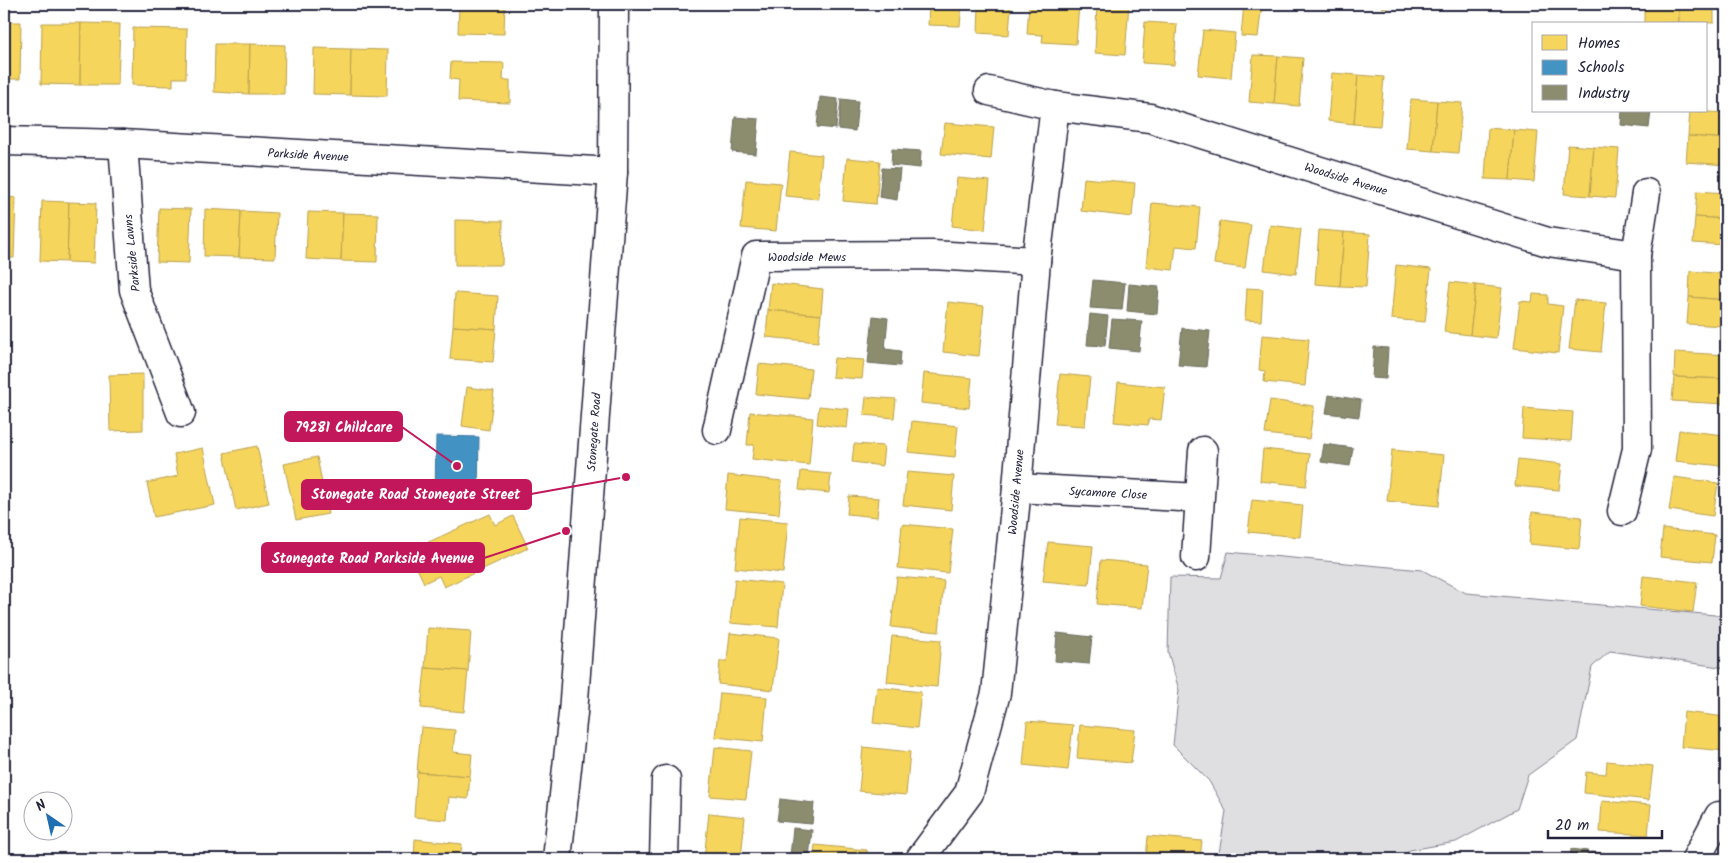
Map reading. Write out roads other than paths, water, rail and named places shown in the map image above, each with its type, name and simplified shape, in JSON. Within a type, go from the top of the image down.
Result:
[{"type":"street","name":"Stonegate Road","points":[[557,859],[573,713],[613,172],[614,4]]},
{"type":"street","name":"Woodside Avenue","points":[[990,92],[1055,106],[1150,118],[1548,242],[1636,255]]},
{"type":"street","name":"Woodside Avenue","points":[[920,859],[969,793],[996,693],[1017,488],[1036,261],[1055,106]]},
{"type":"street","name":"Parkside Avenue","points":[[4,141],[123,144],[613,172]]},
{"type":"street","name":"Parkside Lawns","points":[[123,144],[134,290],[181,413]]},
{"type":"street","points":[[1622,511],[1637,449],[1636,255],[1646,193]]},
{"type":"street","name":"Woodside Mews","points":[[717,430],[756,256],[932,255],[1036,261]]},
{"type":"street","points":[[1196,557],[1203,451]]},
{"type":"street","name":"Sycamore Close","points":[[1017,488],[1199,498]]},
{"type":"street","points":[[664,859],[666,780]]},
{"type":"street","points":[[1696,859],[1719,816]]},
{"type":"place","name":"79281 Childcare","points":[[457,466]]},
{"type":"place","name":"Stonegate Road Stonegate Street","points":[[626,477]]},
{"type":"place","name":"Stonegate Road Parkside Avenue","points":[[566,531]]}]
